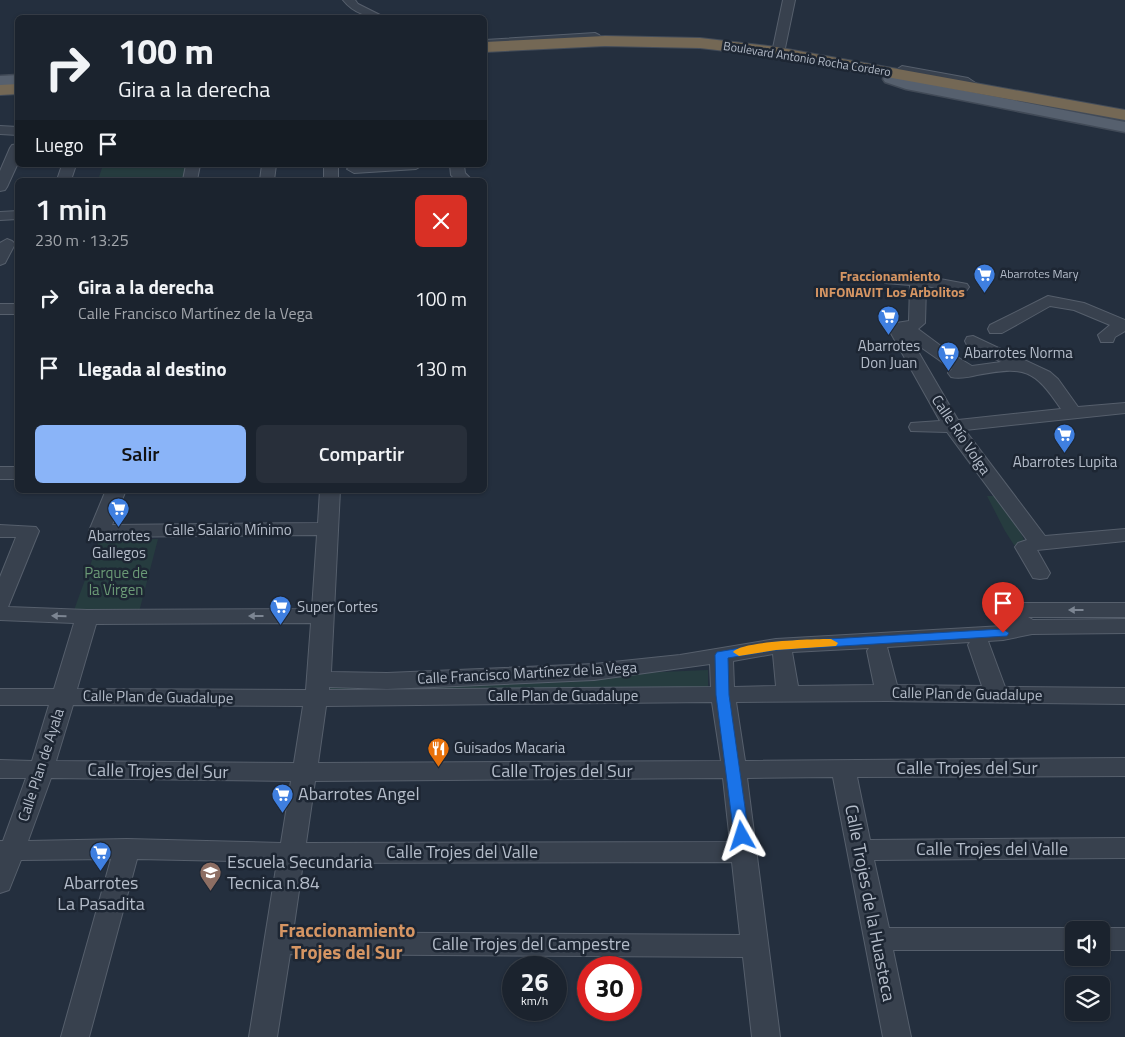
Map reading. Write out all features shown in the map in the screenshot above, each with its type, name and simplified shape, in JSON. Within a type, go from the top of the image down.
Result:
[{"type":"highway","name":"Boulevard Antonio Rocha Cordero","points":[[487,45],[605,41],[700,43],[776,52],[1125,115]]},
{"type":"highway","name":"Boulevard Antonio Rocha Cordero","points":[[487,52],[589,46],[688,48],[763,56],[1125,120]]},
{"type":"highway","points":[[0,86],[15,84]]},
{"type":"highway","points":[[0,90],[15,88]]},
{"type":"main road","points":[[891,79],[906,84],[1125,127]]},
{"type":"main road","points":[[0,81],[15,80]]},
{"type":"main road","points":[[0,94],[15,93]]},
{"type":"street","points":[[349,0],[354,6],[374,15]]},
{"type":"street","points":[[779,48],[789,0]]},
{"type":"street","points":[[487,45],[559,38],[632,37],[711,40],[779,48],[956,80],[977,88]]},
{"type":"street","points":[[0,130],[15,131]]},
{"type":"street","points":[[0,187],[15,153]]},
{"type":"street","points":[[354,171],[395,167]]},
{"type":"street","points":[[0,216],[15,215]]},
{"type":"street","points":[[0,260],[8,244]]},
{"type":"street","points":[[891,280],[918,280],[961,287]]},
{"type":"street","points":[[904,327],[917,323],[918,280]]},
{"type":"street","points":[[1003,325],[1048,302],[1078,306],[1124,325]]},
{"type":"street","points":[[0,309],[15,309]]},
{"type":"street","points":[[1107,338],[1106,335],[1124,325]]},
{"type":"street","points":[[904,327],[943,356],[970,372]]},
{"type":"street","name":"Calle Río Volga","points":[[904,327],[896,328],[952,426],[1033,545],[1040,574]]},
{"type":"street","points":[[973,341],[1044,376],[1052,383],[1073,413]]},
{"type":"street","points":[[951,374],[1022,364]]},
{"type":"street","points":[[918,427],[952,426],[1073,413],[1122,410]]},
{"type":"street","name":"Calle Salario Mínimo","points":[[115,493],[99,531],[326,529]]},
{"type":"street","points":[[263,1037],[317,689],[330,493]]},
{"type":"street","points":[[0,531],[29,531],[0,603]]},
{"type":"street","points":[[1033,545],[1125,535]]},
{"type":"street","points":[[1032,627],[1023,624],[1017,619],[1016,614],[1022,610],[1125,610]]},
{"type":"street","points":[[0,613],[87,617],[322,616]]},
{"type":"street","name":"Calle Plan de Ayala","points":[[0,883],[6,851],[42,769],[87,617]]},
{"type":"street","name":"Calle Francisco Martínez de la Vega","points":[[317,689],[387,681],[594,672],[680,662],[776,646],[1003,633],[1032,627],[1125,626]]},
{"type":"street","points":[[978,645],[996,694]]},
{"type":"street","points":[[878,651],[887,693]]},
{"type":"street","points":[[721,655],[723,695],[734,770],[766,1037]]},
{"type":"street","points":[[783,655],[788,694]]},
{"type":"street","name":"Calle Plan de Guadalupe","points":[[0,697],[317,689],[723,695],[887,693],[1125,696]]},
{"type":"street","name":"Calle Trojes del Sur","points":[[0,769],[304,772],[1125,767]]},
{"type":"street","name":"Calle Trojes de la Huasteca","points":[[843,768],[897,1037]]},
{"type":"street","name":"Calle Trojes del Valle","points":[[858,850],[1125,848]]},
{"type":"street","points":[[75,1037],[127,850]]},
{"type":"street","name":"Calle Trojes del Valle","points":[[6,851],[127,850],[292,853],[743,852]]},
{"type":"street","points":[[878,939],[1065,939]]},
{"type":"street","points":[[1110,939],[1125,939]]},
{"type":"street","name":"Calle Trojes del Campestre","points":[[278,943],[755,946]]},
{"type":"green space","points":[[102,167],[188,167],[186,178],[99,178]]},
{"type":"green space","points":[[987,496],[995,496],[1018,527],[1026,544],[1014,545]]},
{"type":"green space","name":"Parque de la Virgen","points":[[158,539],[139,612],[73,613],[99,541]]},
{"type":"green space","points":[[708,670],[708,689],[329,692],[331,686]]},
{"type":"slow traffic","points":[[739,652],[776,646],[831,643]]},
{"type":"place","name":"Abarrotes Mary","points":[[984,293]]},
{"type":"place","name":"Abarrotes Don Juan","points":[[889,336]]},
{"type":"place","name":"Abarrotes Norma","points":[[948,372]]},
{"type":"place","name":"Abarrotes Lupita","points":[[1065,453]]},
{"type":"place","name":"Abarrotes Gallegos","points":[[119,527]]},
{"type":"place","name":"Super Cortes","points":[[281,626]]},
{"type":"place","name":"Guisados Macaria","points":[[438,767]]},
{"type":"place","name":"Abarrotes Angel","points":[[282,813]]},
{"type":"place","name":"Abarrotes La Pasadita","points":[[101,872]]},
{"type":"place","name":"Escuela Secundaria Tecnica n.84","points":[[211,891]]},
{"type":"district","name":"Fraccionamiento INFONAVIT Los Arbolitos","points":[[890,284]]},
{"type":"district","name":"Fraccionamiento Trojes del Sur","points":[[347,941]]},
{"type":"route","points":[[742,836],[723,695],[721,655],[776,646],[1003,633]]}]
